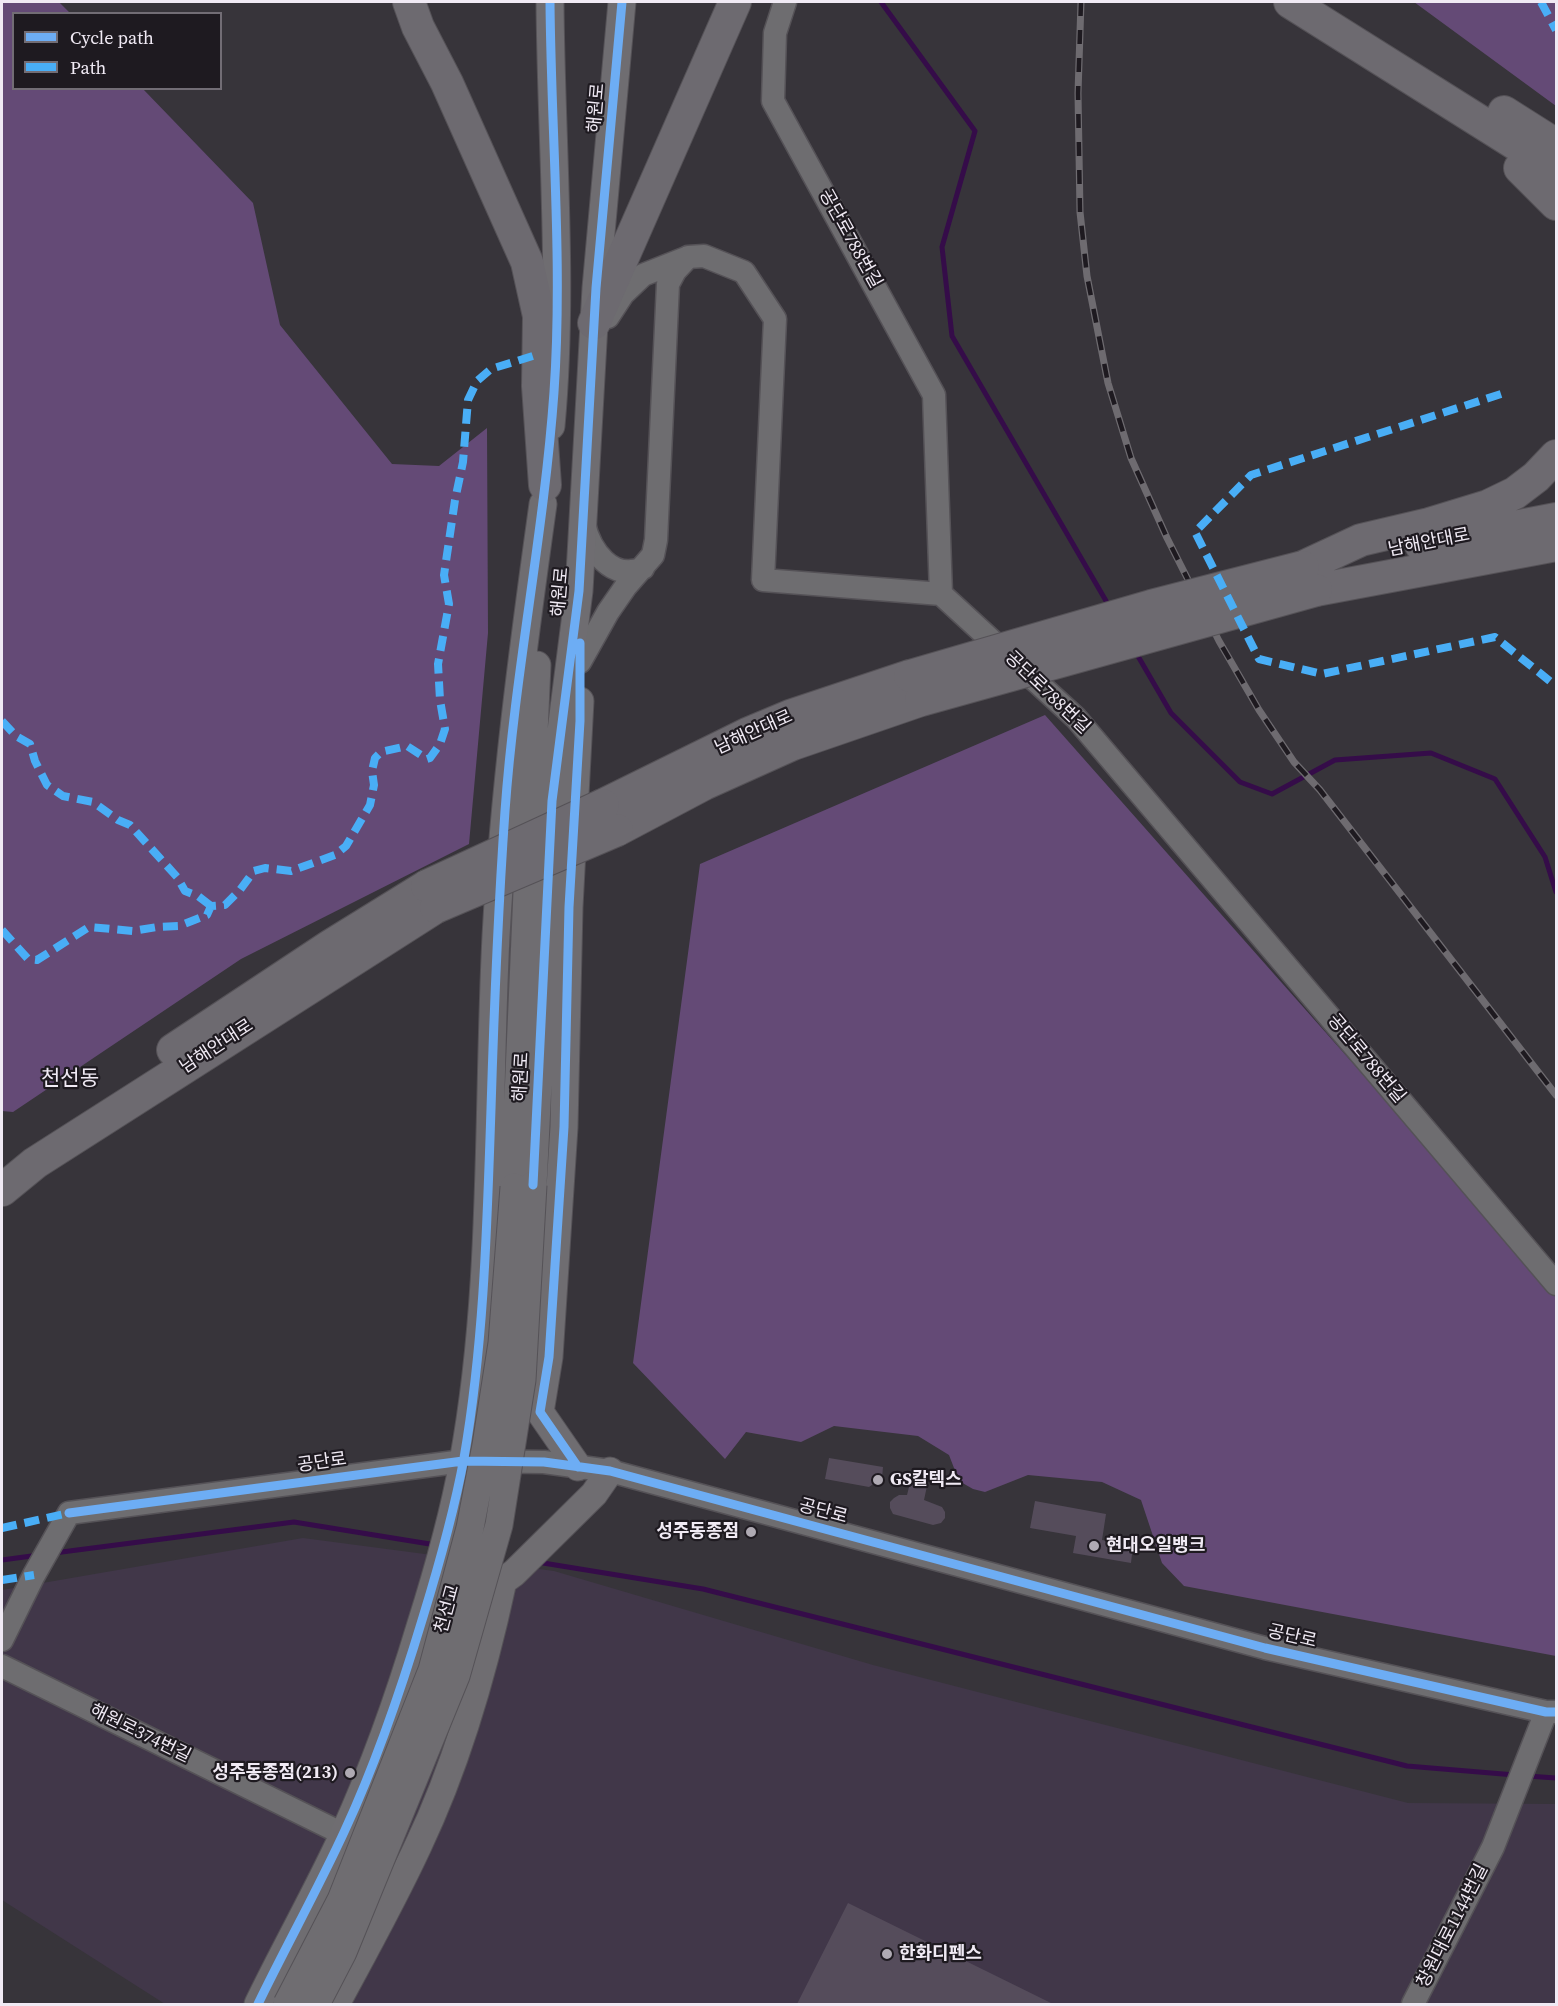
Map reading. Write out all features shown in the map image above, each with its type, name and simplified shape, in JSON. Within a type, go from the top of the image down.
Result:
[{"type":"highway","points":[[409,2],[418,27],[447,83],[527,262],[539,316],[538,386],[544,494]]},
{"type":"highway","points":[[594,322],[735,2]]},
{"type":"highway","points":[[1290,2],[1372,50],[1501,119],[1557,161]]},
{"type":"highway","points":[[1308,2],[1520,168],[1557,204]]},
{"type":"highway","points":[[1372,50],[1418,65],[1437,74],[1557,144]]},
{"type":"highway","points":[[1372,50],[1527,151],[1557,176]]},
{"type":"highway","points":[[1309,579],[1361,540],[1429,524],[1488,506],[1515,493],[1536,477],[1557,456]]},
{"type":"highway","name":"남해안대로","points":[[1309,579],[1557,519]]},
{"type":"highway","name":"남해안대로","points":[[2,1170],[137,1073],[330,946],[431,896],[610,817],[747,734],[790,716],[916,688],[1152,606],[1309,579],[1557,544]]},
{"type":"highway","name":"남해안대로","points":[[2,1191],[35,1163],[431,896]]},
{"type":"main road","name":"해원로","points":[[524,1186],[544,494],[554,389],[557,268],[550,2]]},
{"type":"main road","name":"해원로","points":[[524,1186],[552,801],[579,591],[591,357],[622,2]]},
{"type":"main road","points":[[258,2004],[343,1834],[371,1770],[405,1678],[437,1573],[458,1488],[475,1388],[487,1231],[496,936],[506,802],[519,668],[544,494]]},
{"type":"main road","points":[[578,1467],[540,1412],[547,1369],[564,1127],[569,907],[580,721],[579,591]]},
{"type":"main road","name":"천선교","points":[[287,2004],[341,1900],[432,1670],[470,1528],[486,1445],[524,1186]]},
{"type":"main road","name":"천선교","points":[[316,2004],[343,1952],[456,1676],[499,1525],[522,1380],[524,1186]]},
{"type":"main road","points":[[478,1345],[480,1367],[485,1385],[498,1400],[522,1402],[530,1399],[541,1385],[547,1369]]},
{"type":"main road","points":[[336,2004],[419,1845],[456,1752],[489,1646],[502,1581],[514,1573],[594,1494],[610,1472]]},
{"type":"street","name":"공단로788번길","points":[[785,2],[775,33],[774,101],[934,395],[941,594],[1076,718],[1557,1284]]},
{"type":"street","points":[[591,357],[608,316],[623,294],[643,275],[688,257],[704,256],[744,272],[775,319],[763,580],[941,594]]},
{"type":"street","points":[[580,662],[608,612],[626,586],[653,555],[656,540],[668,284],[675,270],[688,257]]},
{"type":"street","points":[[583,520],[587,537],[602,560],[625,570],[643,568]]},
{"type":"street","name":"공단로","points":[[2,1640],[34,1575],[65,1520],[463,1461],[544,1462],[610,1472],[1265,1648],[1551,1712]]},
{"type":"street","name":"해원로374번길","points":[[2,1666],[343,1834]]},
{"type":"street","name":"창원대로1144번길","points":[[1413,2004],[1493,1847],[1551,1712]]},
{"type":"shaded area","points":[[2,2],[59,2],[69,12],[12,12],[12,90],[144,90],[253,203],[280,325],[392,464],[439,466],[487,428],[488,633],[469,844],[241,959],[13,1112],[2,1111]]},
{"type":"shaded area","points":[[1414,2],[1556,2],[1556,106]]},
{"type":"shaded area","points":[[1045,715],[1556,1293],[1556,1656],[1184,1586],[1162,1563],[1141,1500],[1102,1482],[1028,1475],[985,1492],[973,1489],[959,1481],[949,1455],[918,1436],[834,1426],[801,1442],[746,1432],[725,1459],[633,1363],[700,864]]},
{"type":"shaded area","points":[[303,1538],[554,1571],[873,1665],[1408,1803],[1556,1804],[1556,2004],[165,2004],[2,1900],[2,1590]]},
{"type":"building","points":[[829,1458],[883,1467],[882,1478],[869,1487],[825,1479]]},
{"type":"building","points":[[916,1478],[925,1481],[927,1486],[924,1500],[942,1507],[945,1512],[945,1518],[941,1523],[933,1525],[893,1514],[890,1502],[899,1495],[907,1495],[910,1483]]},
{"type":"building","points":[[1035,1501],[1106,1514],[1102,1540],[1133,1545],[1131,1563],[1073,1553],[1076,1536],[1030,1528]]},
{"type":"building","name":"한화디펜스","points":[[848,1903],[1053,2004],[797,2004]]},
{"type":"waterway","points":[[881,2],[975,131],[942,247],[952,336],[1109,606]]},
{"type":"waterway","points":[[1135,651],[1171,713],[1240,782],[1272,794],[1335,760],[1431,753],[1495,779],[1545,857],[1556,892]]},
{"type":"waterway","points":[[54,1553],[294,1522],[436,1545]]},
{"type":"waterway","points":[[2,1560],[39,1555]]},
{"type":"waterway","points":[[537,1562],[703,1589],[1407,1766],[1515,1775]]},
{"type":"waterway","points":[[1527,1776],[1556,1778]]},
{"type":"railway","points":[[1081,2],[1078,93],[1080,212],[1087,276],[1108,383],[1131,458],[1167,538],[1219,641],[1259,710],[1294,762],[1320,790],[1556,1095]]},
{"type":"marked path","points":[[1541,2],[1556,30]]},
{"type":"marked path","points":[[2,930],[28,959],[37,960],[89,927],[133,931],[179,926],[207,915],[211,906],[225,905],[254,871],[265,868],[291,871],[335,855],[346,846],[370,805],[374,785],[372,771],[375,758],[381,752],[407,746],[427,759],[430,758],[440,744],[445,729],[440,700],[438,664],[449,604],[444,575],[463,462],[468,400],[477,381],[491,369],[539,354]]},
{"type":"marked path","points":[[1501,394],[1251,475],[1195,532],[1259,659],[1322,674],[1495,637],[1556,686]]},
{"type":"marked path","points":[[2,721],[16,736],[30,744],[35,761],[47,785],[63,796],[93,802],[118,820],[130,825],[177,877],[185,891],[198,896],[211,906]]},
{"type":"marked path","points":[[2,1528],[69,1513]]},
{"type":"marked path","points":[[2,1580],[34,1575]]},
{"type":"cycle path","points":[[258,2004],[345,1830],[388,1725],[446,1538],[471,1415],[484,1284],[496,960],[505,811],[515,706],[544,497],[554,392],[557,246],[550,2]]},
{"type":"cycle path","points":[[533,1185],[552,801],[579,591],[596,288],[622,2]]},
{"type":"cycle path","points":[[578,1467],[540,1412],[549,1357],[564,1127],[569,907],[580,721],[580,643]]},
{"type":"cycle path","points":[[69,1513],[463,1461],[544,1462],[610,1471],[1265,1648],[1546,1712],[1556,1712]]},
{"type":"place","name":"GS칼텍스","points":[[878,1480]]},
{"type":"place","name":"성주동종점","points":[[751,1532]]},
{"type":"place","name":"현대오일뱅크","points":[[1094,1546]]},
{"type":"place","name":"성주동종점(213)","points":[[350,1773]]},
{"type":"place","name":"한화디펜스","points":[[887,1954]]},
{"type":"district","name":"천선동","points":[[70,1080]]}]
